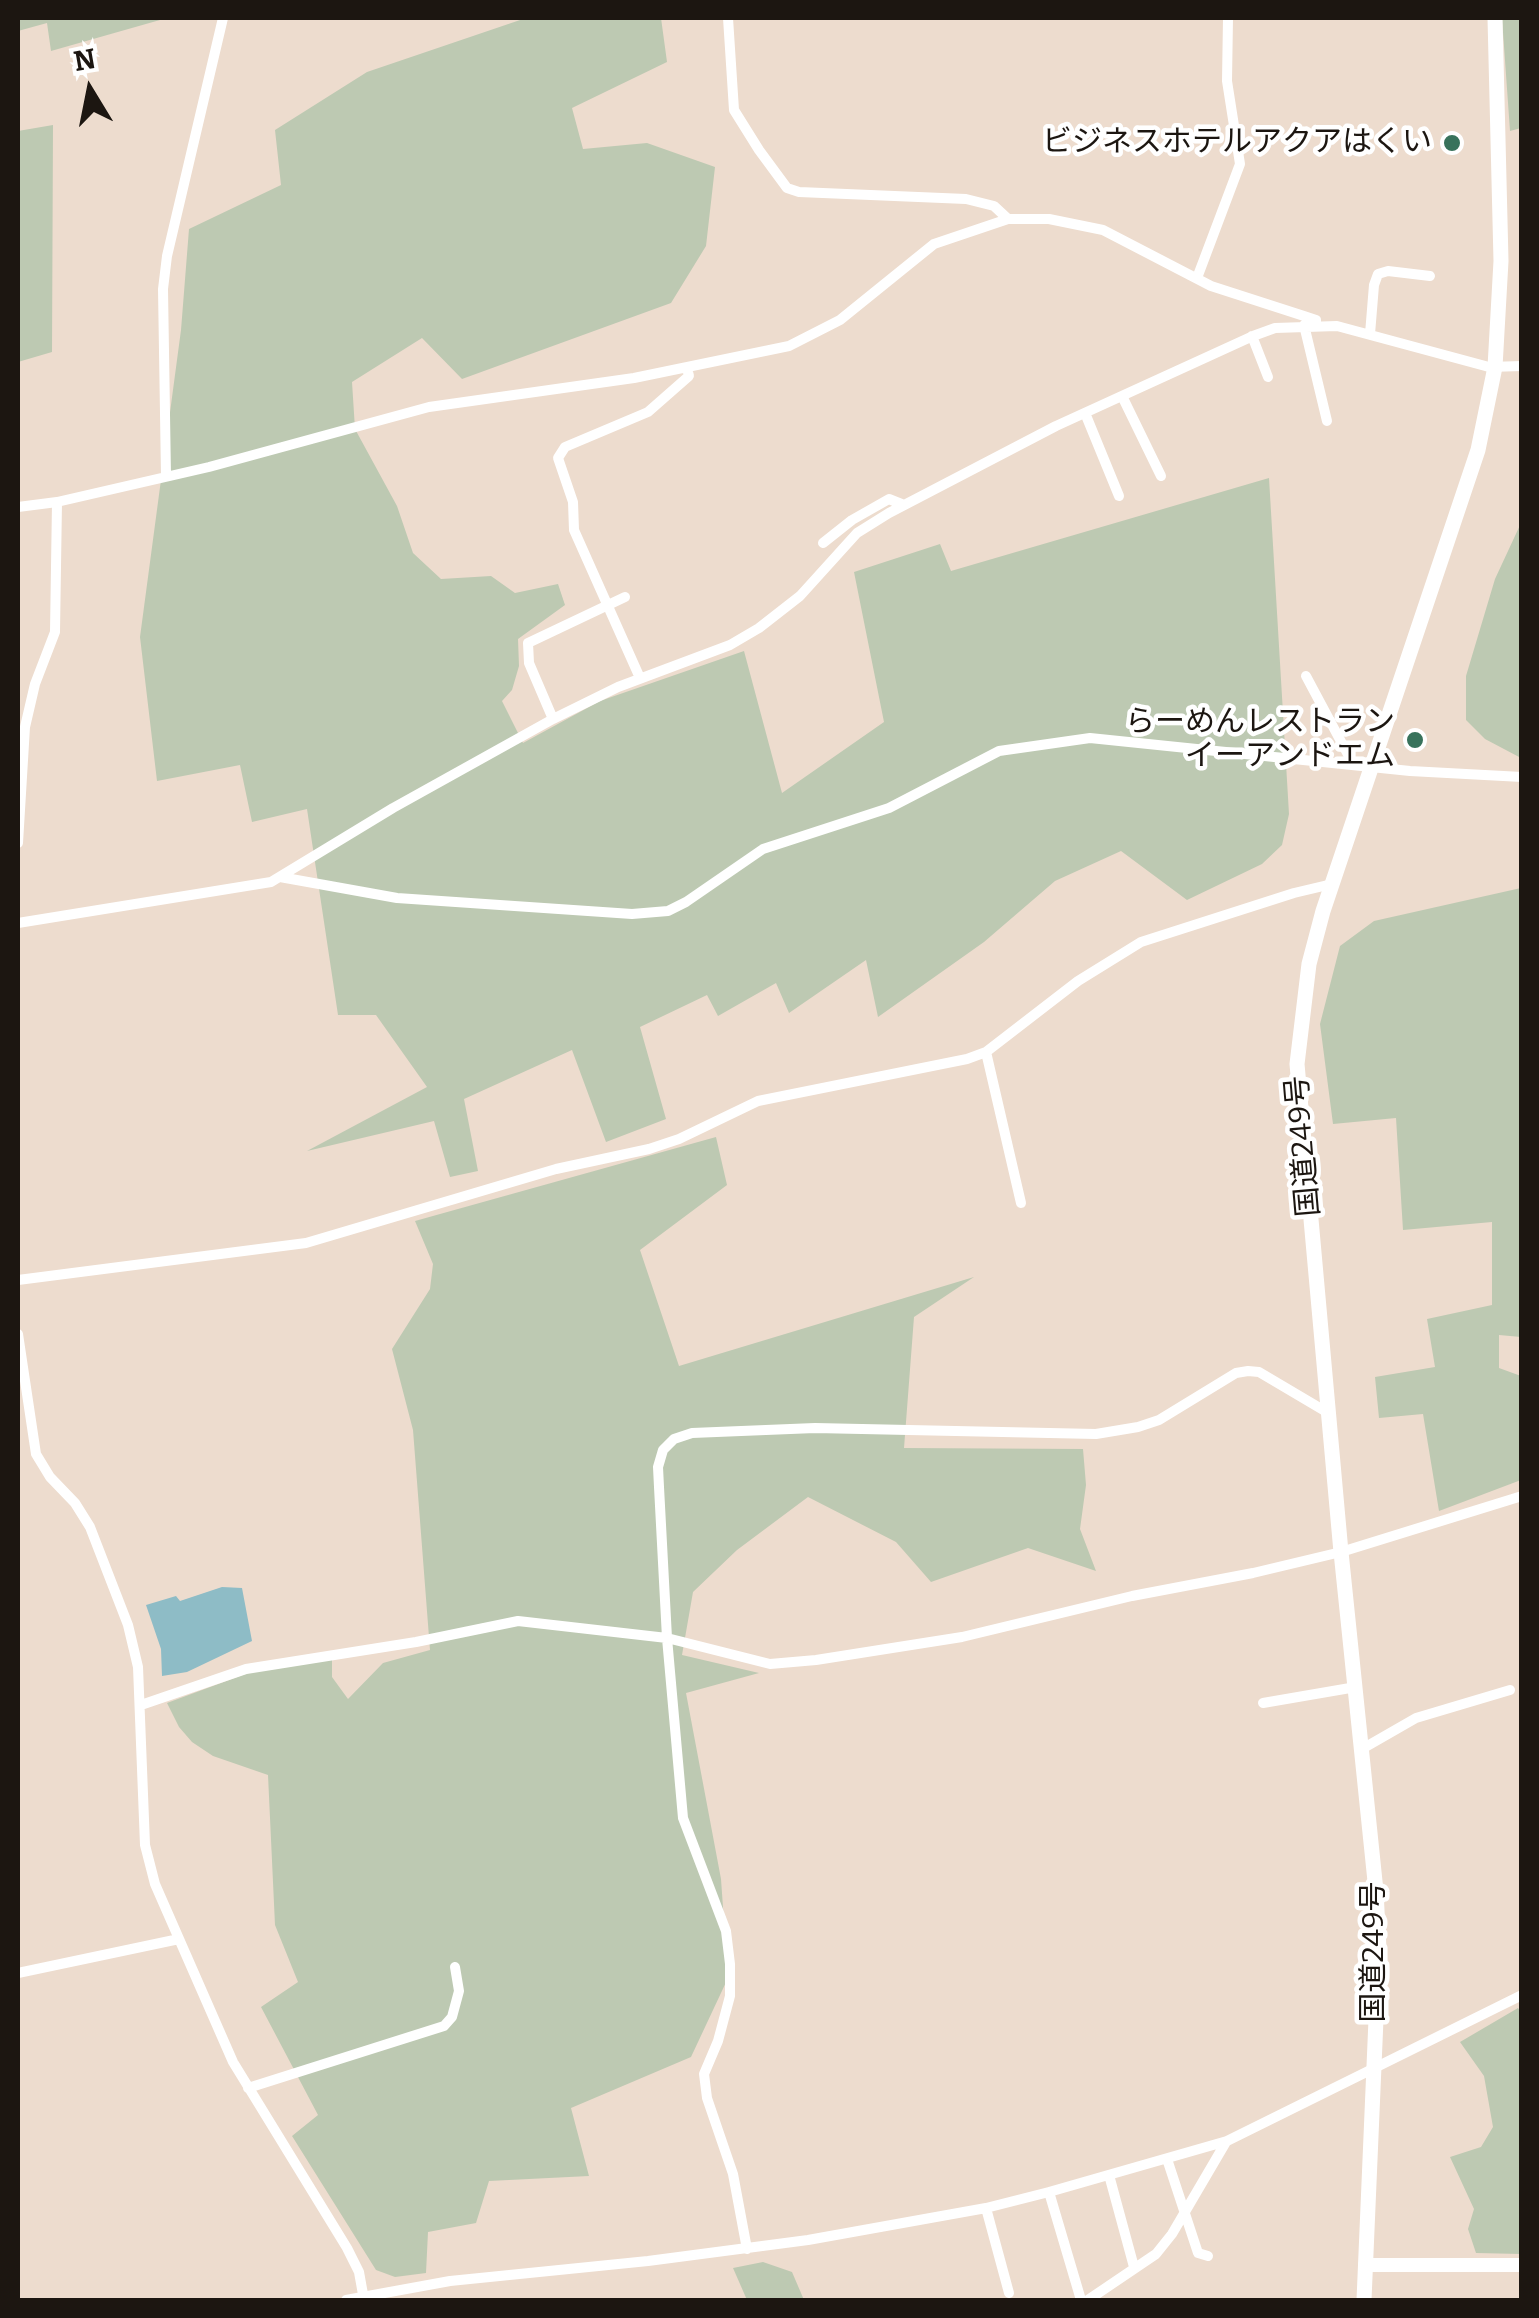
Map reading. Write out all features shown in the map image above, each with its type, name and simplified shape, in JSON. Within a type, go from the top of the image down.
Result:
[{"type":"highway","name":"国道249号","points":[[1364,2300],[1378,1948],[1297,1064],[1309,964],[1332,884],[1478,450],[1495,366],[1501,261],[1495,18]]},
{"type":"main road","points":[[1365,2264],[1522,2265]]},
{"type":"street","points":[[166,476],[162,289],[223,18]]},
{"type":"street","points":[[728,18],[734,110],[787,188],[799,192],[966,199],[994,206],[1008,219]]},
{"type":"street","points":[[1197,278],[1240,164],[1227,81],[1228,18]]},
{"type":"street","points":[[18,506],[57,502],[166,476],[430,407],[597,384],[771,351],[840,320],[934,244],[1008,219],[1049,219],[1103,230],[1197,278],[1316,320],[1310,325]]},
{"type":"street","points":[[1370,334],[1378,274],[1388,271],[1430,276]]},
{"type":"street","points":[[1310,325],[1327,421]]},
{"type":"street","points":[[18,924],[259,885],[280,876],[553,718],[640,678],[730,645],[759,628],[800,596],[857,532],[904,505],[1085,412],[1252,336],[1275,328],[1310,325],[1370,334],[1495,366],[1522,366]]},
{"type":"street","points":[[1252,336],[1268,377]]},
{"type":"street","points":[[640,678],[574,530],[573,502],[558,458],[566,446],[648,412],[690,376],[688,368]]},
{"type":"street","points":[[1122,396],[1161,476]]},
{"type":"street","points":[[1085,412],[1119,496]]},
{"type":"street","points":[[823,544],[852,520],[889,499],[904,505]]},
{"type":"street","points":[[18,843],[26,728],[35,684],[55,632],[57,502]]},
{"type":"street","points":[[553,718],[529,662],[528,643],[625,597]]},
{"type":"street","points":[[1306,676],[1353,764]]},
{"type":"street","points":[[280,876],[397,898],[668,911],[763,849],[889,808],[999,751],[1090,738],[1522,777]]},
{"type":"street","points":[[18,1280],[306,1243],[556,1169],[650,1149],[758,1102],[967,1060],[986,1052],[1078,981],[1141,942],[1332,884]]},
{"type":"street","points":[[986,1052],[1021,1203]]},
{"type":"street","points":[[18,1334],[36,1454],[50,1477],[83,1514],[128,1624],[138,1667],[141,1705],[145,1845],[156,1884],[248,2088],[347,2248],[359,2272],[363,2299]]},
{"type":"street","points":[[747,2249],[733,2174],[707,2098],[704,2074],[730,1996],[726,1931],[684,1818],[667,1638],[658,1466],[666,1446],[682,1436],[815,1428],[1096,1434],[1138,1428],[1159,1420],[1236,1373],[1248,1371],[1259,1372],[1330,1414]]},
{"type":"street","points":[[141,1705],[246,1668],[416,1642],[518,1621],[667,1638],[770,1664],[816,1660],[962,1637],[1341,1552],[1522,1496]]},
{"type":"street","points":[[1263,1703],[1356,1688]]},
{"type":"street","points":[[1362,1750],[1416,1718],[1510,1690]]},
{"type":"street","points":[[18,1973],[178,1940]]},
{"type":"street","points":[[248,2088],[444,2026],[452,2018],[459,1990],[455,1967]]},
{"type":"street","points":[[346,2300],[450,2281],[747,2249],[986,2208],[1049,2192],[1227,2141],[1522,1995]]},
{"type":"street","points":[[1049,2192],[1084,2300],[1156,2254],[1227,2141]]},
{"type":"street","points":[[1167,2159],[1198,2253],[1208,2256]]},
{"type":"street","points":[[1110,2175],[1134,2267]]},
{"type":"street","points":[[986,2208],[1010,2293]]},
{"type":"green space","points":[[18,18],[167,18],[51,51],[47,23],[18,31]]},
{"type":"green space","points":[[526,18],[661,18],[667,62],[572,108],[583,149],[647,143],[715,167],[706,246],[671,303],[462,379],[422,338],[352,382],[355,429],[397,506],[413,553],[441,579],[491,576],[515,593],[558,584],[565,605],[518,639],[519,666],[512,690],[502,701],[523,743],[600,701],[744,651],[782,793],[884,722],[854,572],[940,544],[951,571],[1269,478],[1289,814],[1282,845],[1262,864],[1187,900],[1121,851],[1055,881],[984,942],[878,1017],[866,960],[789,1013],[776,983],[718,1016],[707,995],[640,1027],[666,1119],[606,1142],[572,1050],[464,1099],[478,1171],[450,1177],[434,1121],[307,1151],[427,1087],[376,1015],[338,1015],[307,809],[252,822],[240,765],[157,781],[140,637],[181,330],[189,229],[281,185],[275,130],[367,72]]},
{"type":"green space","points":[[1502,18],[1521,18],[1521,128],[1510,131]]},
{"type":"green space","points":[[53,125],[52,352],[18,362],[18,131]]},
{"type":"green space","points":[[1521,523],[1521,758],[1485,739],[1466,720],[1466,676],[1495,579]]},
{"type":"green space","points":[[1521,888],[1521,1337],[1499,1335],[1499,1368],[1521,1376],[1521,1480],[1439,1511],[1423,1414],[1379,1418],[1375,1377],[1435,1367],[1427,1319],[1492,1305],[1492,1222],[1403,1230],[1396,1118],[1333,1124],[1320,1024],[1340,946],[1374,921]]},
{"type":"green space","points":[[716,1137],[727,1185],[640,1250],[679,1366],[974,1277],[914,1317],[904,1448],[1083,1449],[1086,1485],[1080,1529],[1096,1571],[1028,1548],[931,1582],[896,1542],[808,1497],[737,1550],[693,1592],[682,1655],[759,1673],[686,1693],[721,1879],[728,1978],[691,2057],[571,2108],[589,2176],[489,2181],[476,2223],[428,2232],[426,2273],[395,2277],[376,2270],[292,2136],[318,2115],[261,2007],[298,1982],[275,1925],[268,1775],[213,1756],[192,1742],[167,1703],[248,1673],[332,1659],[332,1677],[348,1699],[383,1663],[430,1650],[413,1430],[392,1349],[430,1289],[433,1264],[415,1221]]},
{"type":"green space","points":[[1518,2008],[1522,2014],[1521,2254],[1476,2253],[1468,2229],[1474,2209],[1450,2157],[1481,2147],[1493,2127],[1484,2076],[1460,2042]]},
{"type":"green space","points":[[763,2262],[792,2272],[804,2300],[747,2300],[733,2268]]},
{"type":"water","points":[[222,1587],[242,1588],[252,1641],[187,1672],[162,1676],[161,1649],[146,1605],[176,1596],[180,1601]]},
{"type":"place","name":"ビジネスホテルアクアはくい","points":[[1452,143]]},
{"type":"place","name":"らーめんレストラン イーアンドエム","points":[[1415,740]]}]
